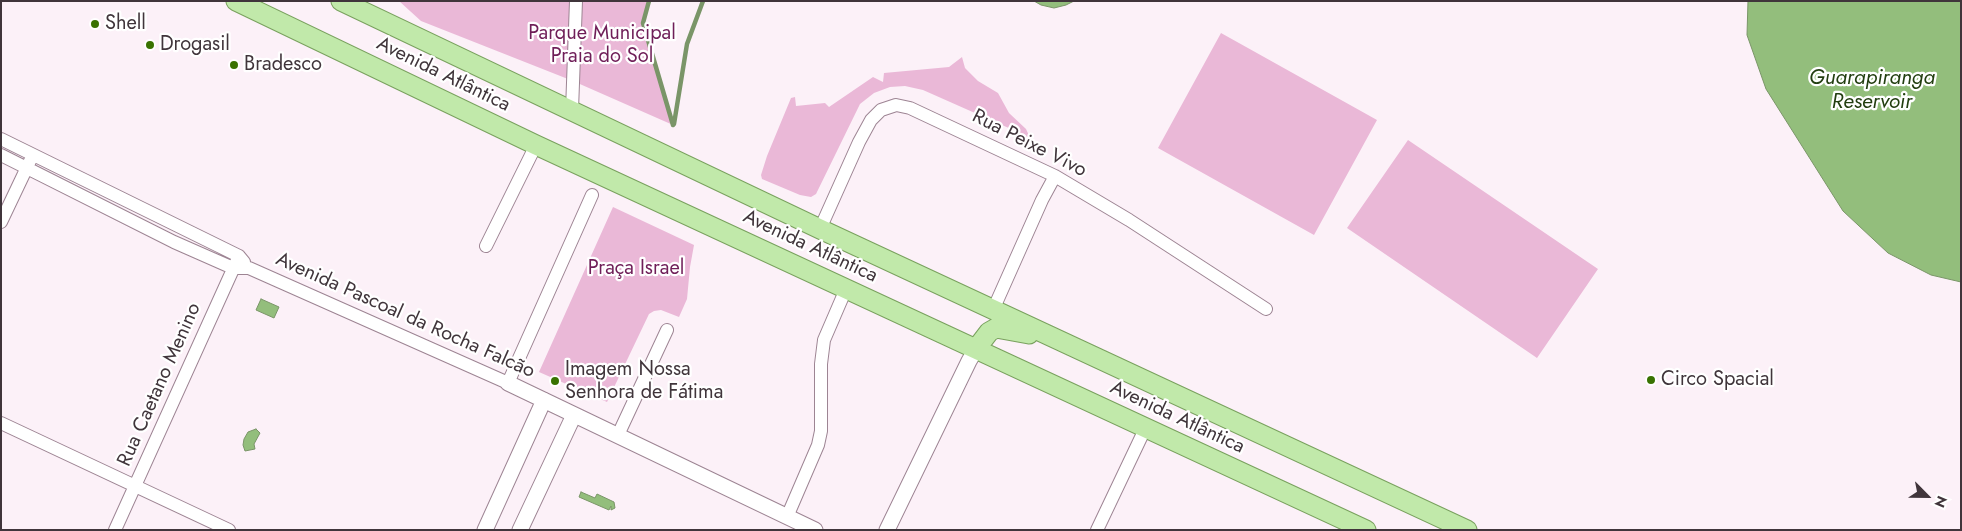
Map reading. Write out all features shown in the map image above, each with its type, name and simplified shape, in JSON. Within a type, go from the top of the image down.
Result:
[{"type":"main road","name":"Avenida Atlântica","points":[[236,1],[536,144],[1145,429],[1336,523],[1366,530]]},
{"type":"main road","name":"Avenida Atlântica","points":[[341,1],[820,229],[1467,530]]},
{"type":"main road","points":[[976,349],[989,332],[996,328],[1055,339]]},
{"type":"street","points":[[572,110],[576,1]]},
{"type":"street","name":"Rua Peixe Vivo","points":[[820,229],[859,142],[871,120],[881,110],[896,105],[910,108],[945,123],[1055,176],[1129,220],[1266,309]]},
{"type":"street","name":"Avenida Pascoal da Rocha Falcão","points":[[1,139],[239,256],[249,268]]},
{"type":"street","points":[[486,246],[536,144]]},
{"type":"street","name":"Avenida Pascoal da Rocha Falcão","points":[[1,155],[174,242],[233,268],[249,268],[508,383],[815,530]]},
{"type":"street","points":[[1,222],[34,155]]},
{"type":"street","points":[[993,310],[1042,200],[1055,176]]},
{"type":"street","points":[[508,383],[592,195]]},
{"type":"street","name":"Rua Caetano Menino","points":[[115,530],[239,256]]},
{"type":"street","points":[[787,517],[818,445],[821,431],[821,364],[824,340],[846,289]]},
{"type":"street","points":[[618,435],[667,330]]},
{"type":"street","points":[[887,530],[976,349]]},
{"type":"street","points":[[485,530],[544,400]]},
{"type":"street","points":[[520,530],[574,415]]},
{"type":"street","points":[[1,422],[229,530]]},
{"type":"street","points":[[1097,530],[1145,429]]},
{"type":"green space","name":"Parque Municipal Praia do Sol","points":[[399,1],[649,1],[643,23],[673,125],[573,81],[421,21]]},
{"type":"green space","points":[[1221,33],[1377,120],[1314,235],[1158,148]]},
{"type":"green space","points":[[962,57],[965,68],[978,81],[998,93],[1009,113],[1026,129],[1031,140],[1011,129],[923,90],[905,86],[890,87],[874,93],[860,104],[816,194],[811,197],[800,195],[762,179],[761,175],[767,156],[791,98],[795,97],[796,106],[825,103],[829,107],[873,77],[883,82],[884,73],[949,67]]},
{"type":"green space","points":[[1408,140],[1598,269],[1537,358],[1347,228]]},
{"type":"green space","name":"Praça Israel","points":[[613,207],[694,245],[687,299],[679,317],[661,310],[649,314],[607,402],[539,372]]},
{"type":"water","points":[[1034,1],[1074,1],[1054,8]]},
{"type":"water","name":"Guarapiranga Reservoir","points":[[1748,1],[1961,1],[1961,282],[1931,275],[1888,253],[1843,211],[1766,89],[1747,35]]},
{"type":"water","points":[[261,299],[279,307],[274,318],[256,310]]},
{"type":"water","points":[[256,429],[260,433],[254,444],[255,449],[245,451],[244,439],[248,432]]},
{"type":"water","points":[[581,492],[595,498],[597,494],[614,502],[615,508],[611,510],[611,506],[609,510],[579,497]]},
{"type":"waterway","points":[[649,1],[643,23],[673,125]]},
{"type":"waterway","points":[[674,124],[687,44],[703,1]]},
{"type":"place","name":"Shell","points":[[95,24]]},
{"type":"place","name":"Drogasil","points":[[150,45]]},
{"type":"place","name":"Bradesco","points":[[234,65]]},
{"type":"place","name":"Circo Spacial","points":[[1651,380]]},
{"type":"place","name":"Imagem Nossa Senhora de Fátima","points":[[555,381]]}]
